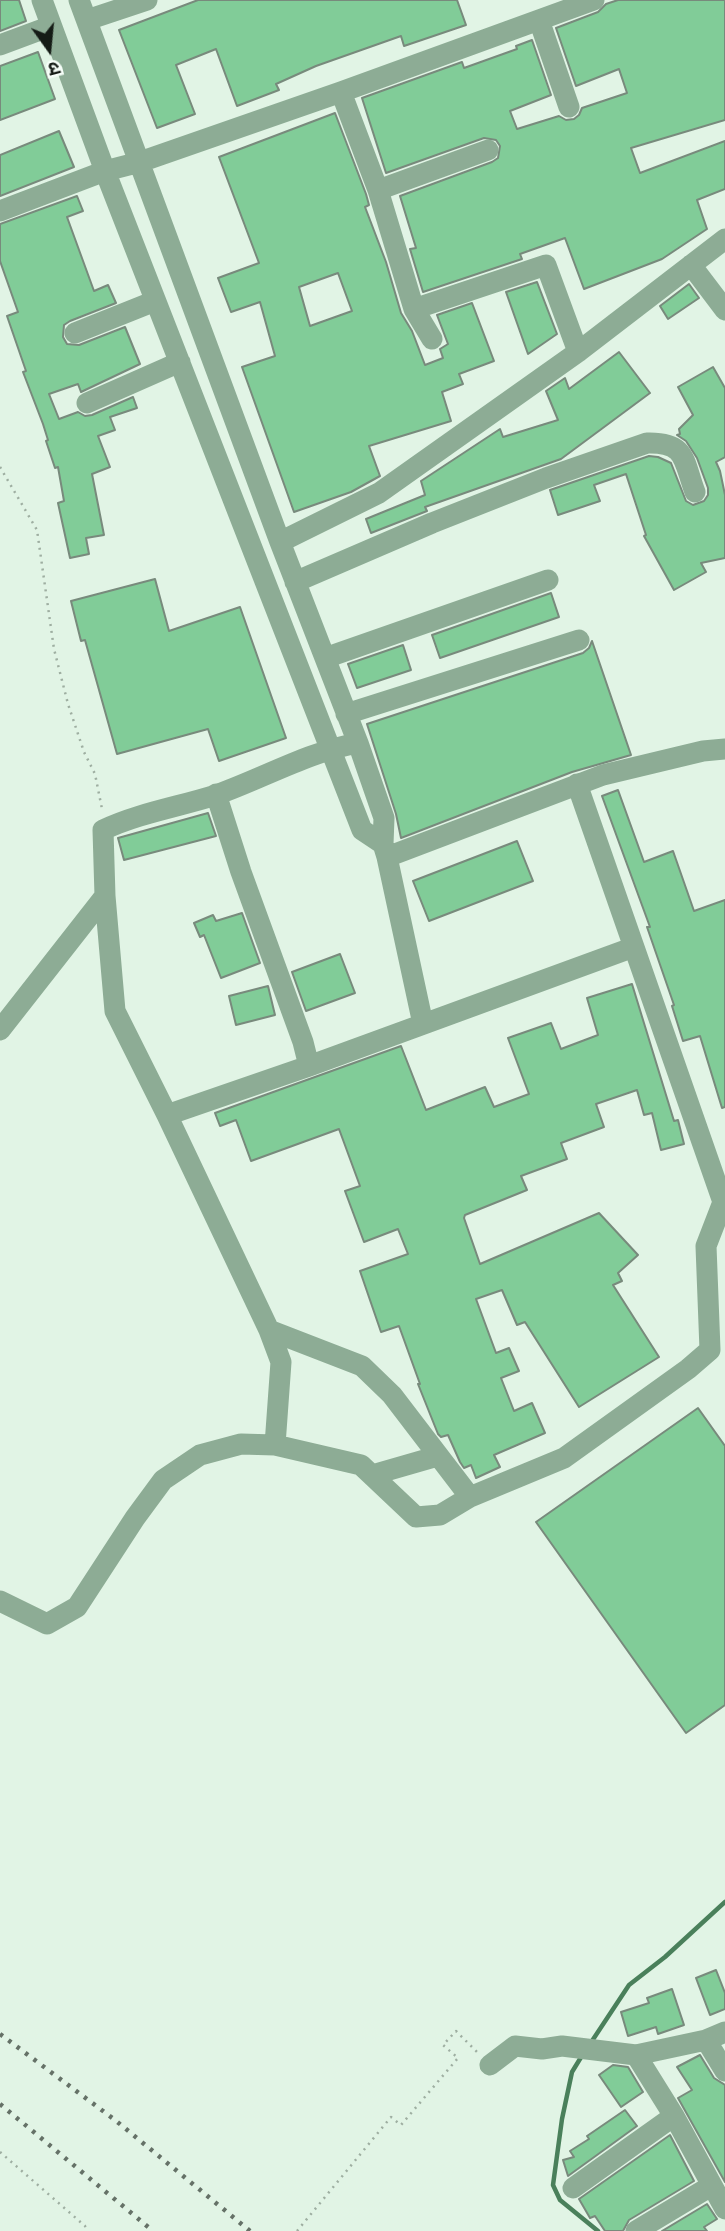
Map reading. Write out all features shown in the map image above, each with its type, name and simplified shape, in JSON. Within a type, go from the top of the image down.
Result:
[{"type":"street","points":[[42,0],[155,301],[362,830],[385,851]]},
{"type":"street","points":[[79,0],[384,818],[385,851],[422,1024]]},
{"type":"street","points":[[87,20],[147,0]]},
{"type":"street","points":[[0,211],[105,171],[140,162],[341,92],[594,0]]},
{"type":"street","points":[[539,20],[569,107]]},
{"type":"street","points":[[0,45],[51,26]]},
{"type":"street","points":[[341,92],[378,190],[414,309],[432,340]]},
{"type":"street","points":[[378,190],[488,150]]},
{"type":"street","points":[[280,542],[379,493],[578,352],[725,239]]},
{"type":"street","points":[[414,309],[546,265],[578,352]]},
{"type":"street","points":[[691,265],[725,310]]},
{"type":"street","points":[[75,333],[155,301]]},
{"type":"street","points":[[87,403],[180,362]]},
{"type":"street","points":[[295,582],[432,523],[546,478],[646,443],[662,442],[674,446],[680,452],[695,492]]},
{"type":"street","points":[[325,658],[548,580]]},
{"type":"street","points":[[346,713],[579,640]]},
{"type":"street","points":[[275,1445],[281,1362],[269,1330],[115,1011],[105,896],[103,830],[123,821],[216,794],[330,748],[358,743]]},
{"type":"street","points":[[385,851],[577,784],[703,751],[723,750]]},
{"type":"street","points":[[0,1601],[47,1624],[77,1607],[163,1480],[200,1455],[241,1444],[275,1445],[361,1465],[416,1517],[440,1516],[470,1497],[564,1458],[688,1369],[710,1350],[706,1246],[723,1202],[577,784]]},
{"type":"street","points":[[216,794],[309,1066]]},
{"type":"street","points":[[0,1030],[105,896]]},
{"type":"street","points":[[167,1115],[634,947]]},
{"type":"street","points":[[269,1330],[362,1366],[392,1395],[470,1497]]},
{"type":"street","points":[[372,1475],[438,1456]]},
{"type":"street","points":[[490,2064],[515,2046],[542,2049],[562,2046],[636,2055],[716,2036],[725,2071]]},
{"type":"street","points":[[636,2055],[674,2116],[725,2209]]},
{"type":"street","points":[[573,2188],[674,2116]]},
{"type":"street","points":[[636,2231],[711,2186]]},
{"type":"path","points":[[0,467],[37,530],[54,649],[68,704],[84,752],[95,774],[102,804],[103,830]]},
{"type":"path","points":[[297,2231],[391,2117],[401,2125],[458,2058],[443,2045],[456,2031],[490,2064]]},
{"type":"path","points":[[0,2152],[86,2226],[86,2231]]},
{"type":"building","points":[[0,0],[19,0],[26,21],[0,31]]},
{"type":"building","points":[[198,0],[457,0],[466,25],[404,46],[401,36],[316,66],[276,84],[279,90],[237,106],[216,49],[176,65],[195,114],[157,128],[119,30]]},
{"type":"building","points":[[618,0],[725,0],[725,120],[631,148],[640,173],[725,141],[725,189],[697,200],[707,229],[662,259],[584,289],[565,238],[520,254],[522,259],[423,292],[410,249],[416,248],[400,196],[492,162],[498,158],[500,146],[496,140],[484,138],[386,173],[362,98],[462,62],[464,68],[517,49],[516,46],[532,40],[551,95],[510,111],[517,129],[559,116],[566,120],[574,119],[582,108],[627,93],[619,69],[576,86],[556,28],[598,12],[606,4]]},
{"type":"building","points":[[38,52],[55,99],[0,120],[0,66]]},
{"type":"building","points":[[335,113],[366,194],[369,205],[365,207],[386,262],[401,313],[412,331],[425,365],[443,358],[440,349],[448,344],[437,315],[472,303],[494,361],[459,374],[463,384],[442,392],[451,421],[369,446],[380,476],[351,492],[294,512],[242,367],[275,356],[260,302],[231,312],[218,278],[259,263],[219,157]],"holes":[[[338,273],[352,311],[310,326],[299,287]]]},
{"type":"building","points":[[59,131],[74,167],[0,196],[0,155]]},
{"type":"building","points":[[77,196],[83,211],[67,217],[94,291],[108,285],[116,303],[70,321],[64,325],[63,337],[67,344],[79,345],[125,327],[140,364],[81,392],[78,384],[49,394],[59,419],[78,412],[85,416],[92,415],[133,397],[137,408],[110,417],[115,430],[98,436],[110,467],[92,474],[104,535],[86,538],[89,554],[70,558],[58,503],[64,501],[58,467],[55,468],[7,316],[18,312],[0,261],[0,224]]},
{"type":"building","points":[[537,282],[557,334],[528,354],[506,292]]},
{"type":"building","points":[[689,284],[699,298],[668,319],[660,306]]},
{"type":"building","points":[[619,352],[650,393],[561,459],[425,507],[427,511],[371,533],[366,519],[425,495],[421,481],[500,429],[503,437],[558,420],[546,391],[565,378],[569,389]]},
{"type":"building","points":[[713,367],[725,388],[725,457],[716,462],[725,495],[725,558],[701,563],[706,572],[674,590],[644,536],[646,535],[626,474],[594,485],[600,501],[558,515],[550,490],[649,456],[671,463],[686,501],[693,505],[704,501],[708,488],[697,458],[686,441],[677,435],[680,434],[679,429],[693,415],[678,387]]},
{"type":"building","points":[[155,579],[169,631],[240,607],[286,738],[219,761],[208,729],[117,754],[85,640],[81,641],[71,601]]},
{"type":"building","points":[[551,593],[559,617],[440,658],[432,635]]},
{"type":"building","points":[[592,641],[631,755],[572,772],[401,838],[367,724],[583,653]]},
{"type":"building","points":[[403,645],[411,670],[357,688],[348,664]]},
{"type":"building","points":[[618,790],[644,862],[673,851],[694,911],[725,900],[725,1107],[722,1108],[700,1036],[683,1041],[672,1006],[674,1005],[647,927],[650,927],[602,796]]},
{"type":"building","points":[[208,813],[216,836],[124,860],[118,838]]},
{"type":"building","points":[[517,841],[533,881],[429,921],[413,881]]},
{"type":"building","points":[[242,913],[260,963],[221,978],[204,935],[200,937],[194,923],[213,915],[216,921]]},
{"type":"building","points":[[340,954],[355,993],[306,1011],[292,972]]},
{"type":"building","points":[[632,984],[674,1121],[678,1120],[684,1144],[661,1150],[652,1113],[644,1115],[637,1090],[596,1104],[604,1127],[561,1143],[567,1159],[521,1176],[527,1190],[465,1215],[464,1218],[480,1264],[599,1213],[638,1255],[618,1273],[622,1281],[613,1285],[659,1357],[579,1407],[525,1322],[517,1325],[502,1290],[476,1299],[496,1353],[509,1348],[519,1371],[501,1378],[514,1411],[532,1403],[545,1433],[494,1455],[500,1467],[476,1478],[471,1465],[464,1468],[460,1462],[448,1435],[441,1437],[438,1434],[399,1326],[381,1332],[360,1271],[408,1254],[398,1229],[364,1242],[345,1191],[360,1186],[339,1129],[251,1161],[236,1120],[220,1126],[215,1113],[401,1046],[426,1110],[485,1087],[494,1107],[529,1094],[508,1038],[551,1023],[561,1049],[598,1035],[587,998]]},
{"type":"building","points":[[268,986],[275,1015],[236,1025],[229,996]]},
{"type":"building","points":[[698,1408],[725,1446],[725,1705],[686,1733],[536,1522]]},
{"type":"building","points":[[716,1970],[725,1993],[725,2009],[710,2015],[696,1978]]},
{"type":"building","points":[[672,1989],[684,2025],[658,2034],[656,2027],[628,2036],[621,2012],[649,2003],[647,1998]]},
{"type":"building","points":[[700,2055],[714,2078],[725,2085],[725,2182],[678,2098],[692,2090],[677,2067]]},
{"type":"building","points":[[613,2065],[628,2067],[643,2092],[621,2107],[599,2075]]},
{"type":"building","points":[[625,2110],[637,2126],[568,2176],[563,2160],[574,2157],[570,2151]]},
{"type":"building","points":[[670,2135],[694,2181],[629,2220],[623,2231],[605,2231],[595,2216],[590,2218],[579,2199]]},
{"type":"building","points":[[707,2204],[717,2219],[704,2227],[707,2231],[662,2231]]},
{"type":"waterway","points":[[590,2044],[629,1985],[665,1957],[725,1902]]},
{"type":"waterway","points":[[583,2054],[572,2072],[553,2185],[560,2200],[598,2231]]},
{"type":"railway","points":[[0,2034],[115,2120],[250,2231]]},
{"type":"railway","points":[[0,2104],[153,2231]]}]
